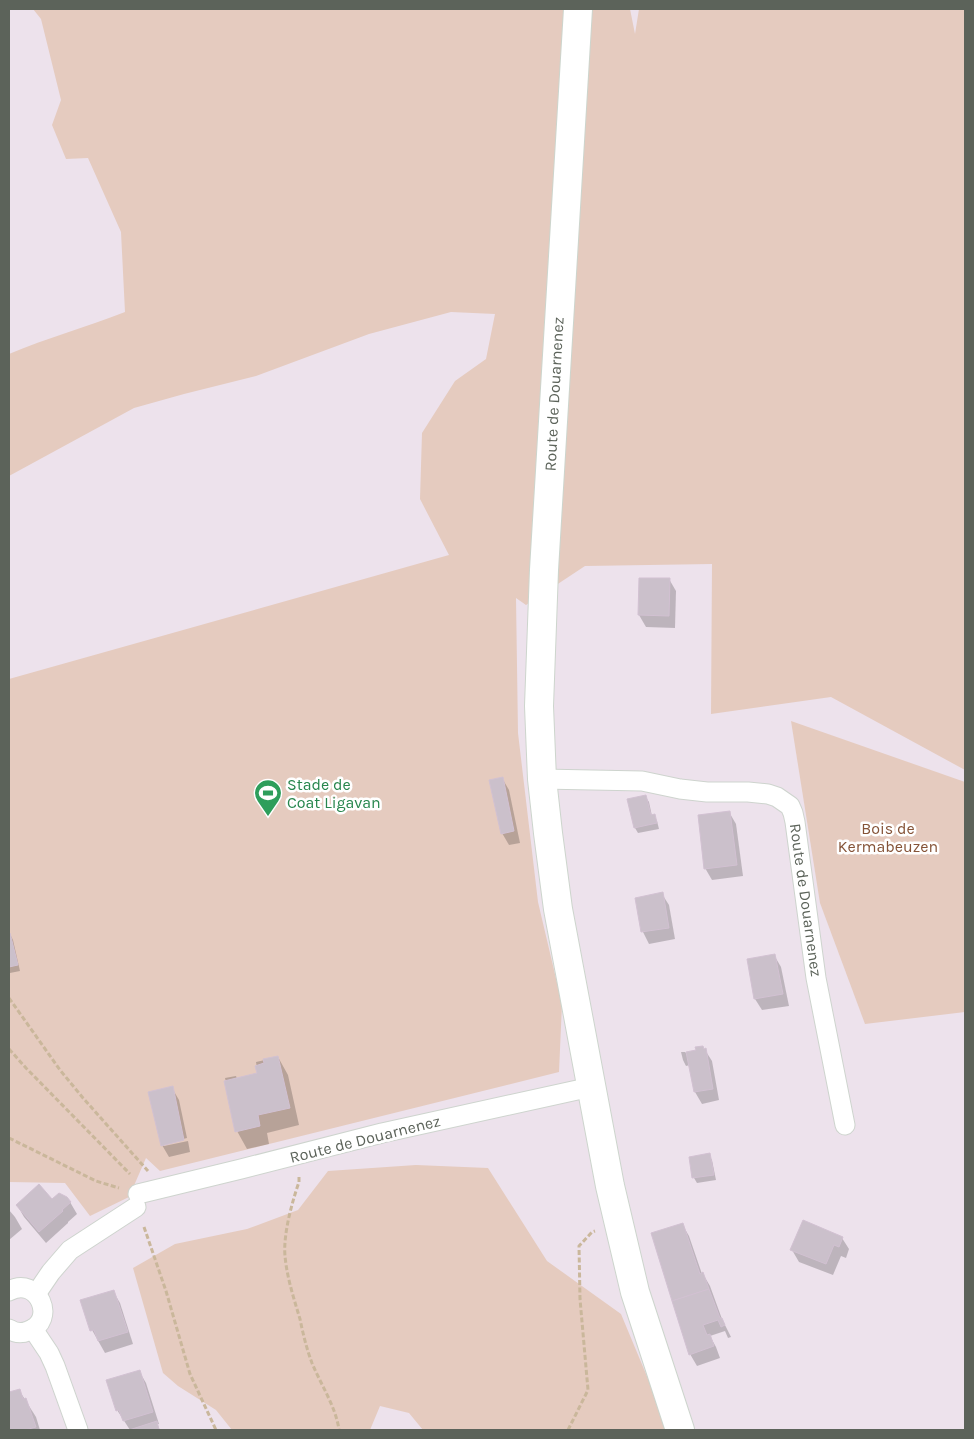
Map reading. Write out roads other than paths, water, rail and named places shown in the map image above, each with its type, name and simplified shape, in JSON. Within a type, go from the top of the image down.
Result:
[{"type":"main road","name":"Route de Douarnenez","points":[[578,9],[544,570],[540,706],[542,779],[558,909],[618,1224],[635,1292],[680,1430]]},
{"type":"street","name":"Route de Douarnenez","points":[[542,779],[642,781],[680,790],[768,794],[777,797],[790,806],[795,822],[816,978],[845,1125]]},
{"type":"street","name":"Route de Douarnenez","points":[[36,1294],[51,1272],[70,1250],[137,1196],[382,1133],[591,1087]]},
{"type":"street","points":[[9,1291],[18,1288],[30,1290],[36,1294],[43,1305],[43,1312],[38,1324],[33,1329],[19,1333],[9,1329]]},
{"type":"street","points":[[33,1329],[55,1366],[78,1430]]},
{"type":"place","name":"Stade de Coat Ligavan","points":[[268,817]]},
{"type":"park label","name":"Bois de Kermabeuzen","points":[[888,837]]}]
